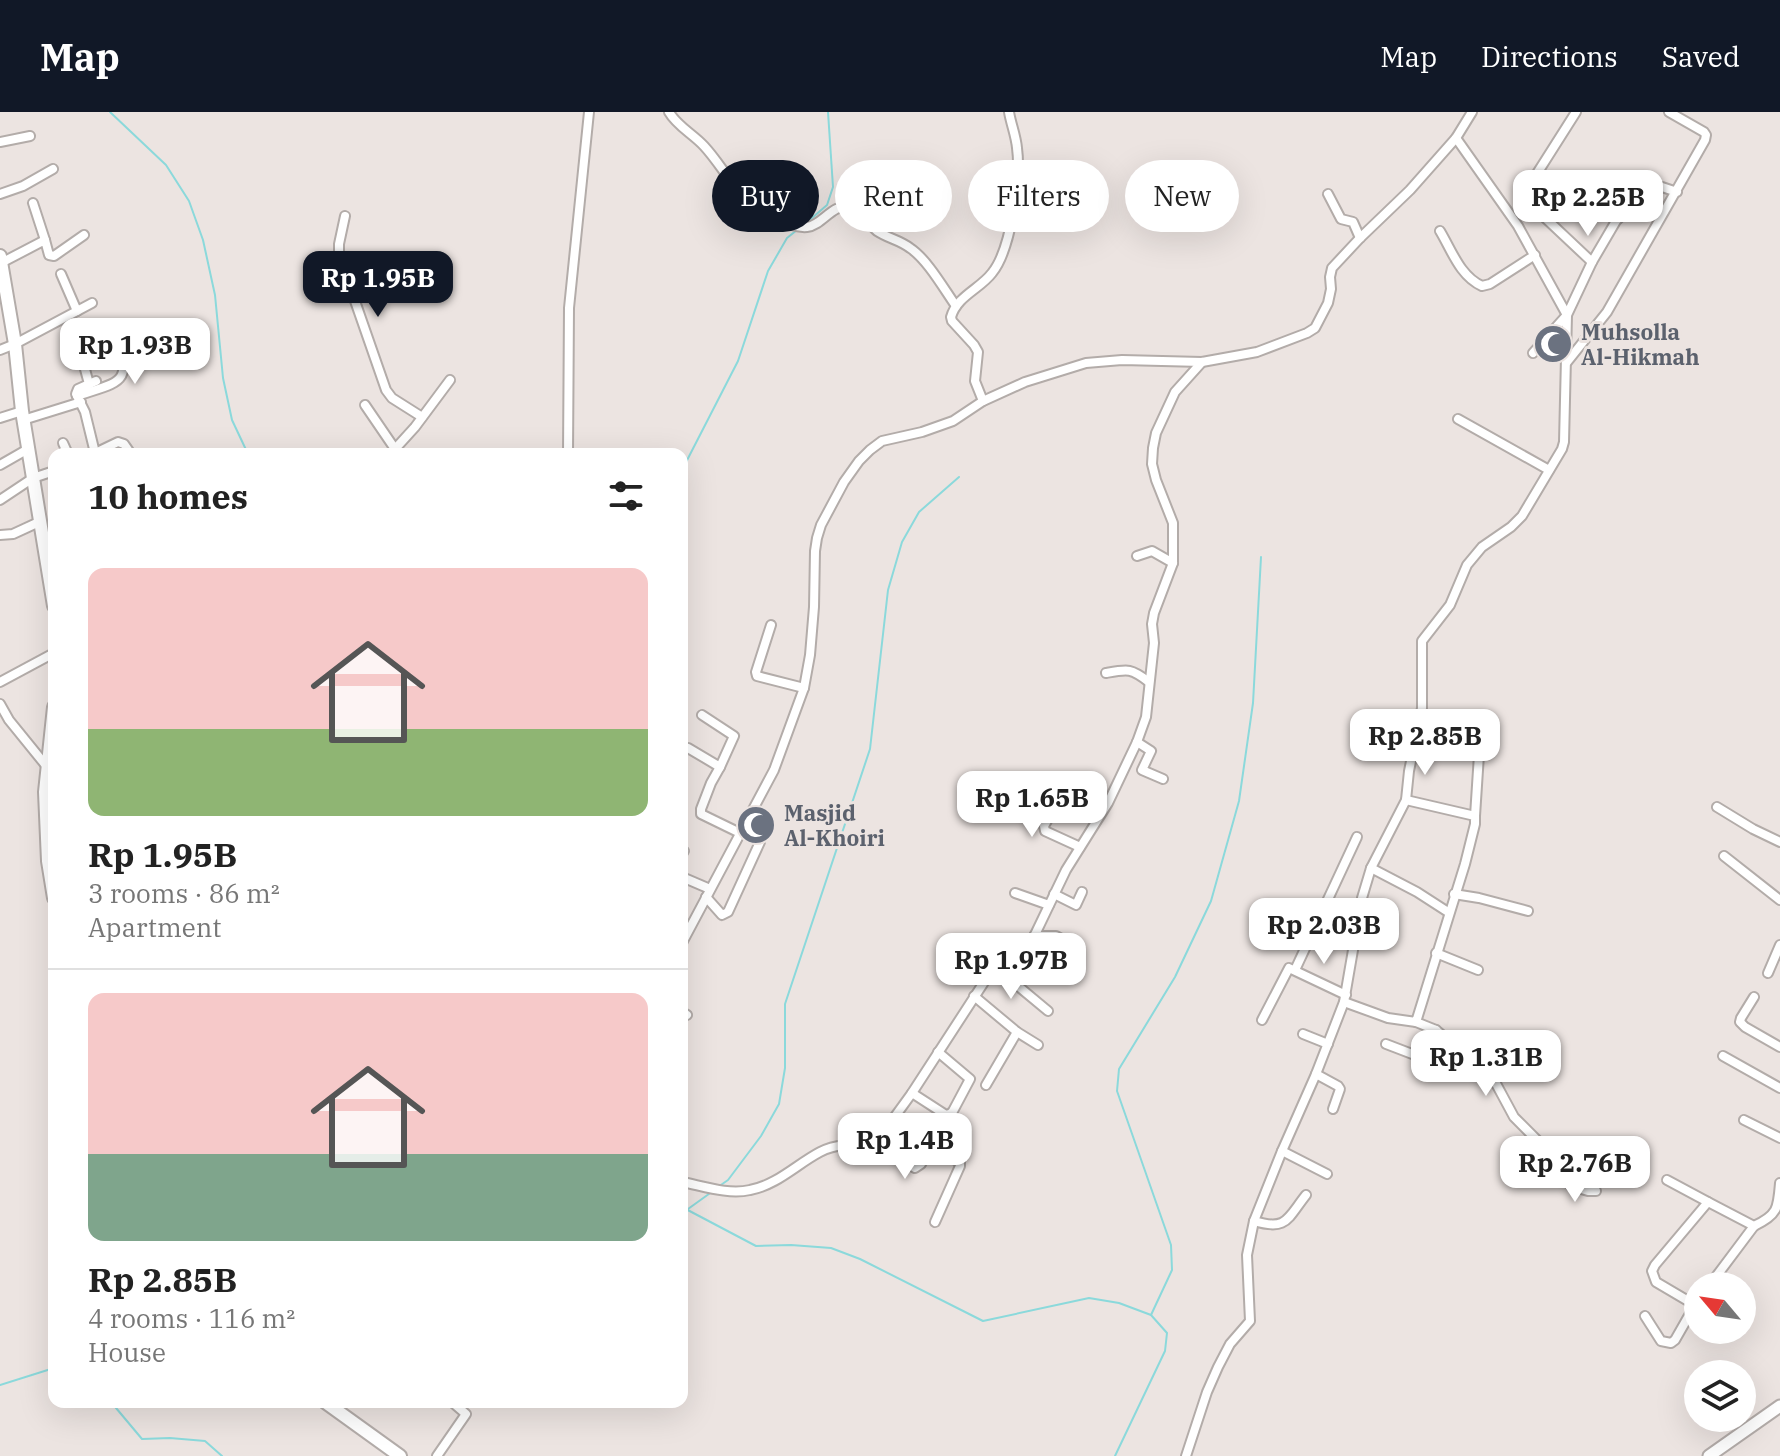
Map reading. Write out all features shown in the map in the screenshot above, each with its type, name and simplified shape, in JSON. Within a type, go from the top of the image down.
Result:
[{"type":"main road","points":[[1,259],[39,522],[48,549]]},
{"type":"main road","points":[[48,780],[45,824],[48,849]]},
{"type":"main road","points":[[344,1408],[400,1456]]},
{"type":"street","points":[[568,448],[569,308],[589,112]]},
{"type":"street","points":[[669,112],[713,156],[737,189],[758,207],[791,225],[805,227],[812,226],[836,209],[846,206],[854,208],[877,230],[910,247],[920,256],[956,306]]},
{"type":"street","points":[[983,401],[975,381],[978,352],[952,321],[951,313],[970,291],[985,282],[1002,256],[1019,172],[1009,112]]},
{"type":"street","points":[[688,931],[774,770],[804,688],[814,607],[815,551],[821,525],[859,461],[882,441],[953,421],[983,401],[1025,382],[1086,363],[1122,360],[1202,362],[1257,352],[1293,340],[1315,328],[1328,303],[1332,268],[1410,190],[1456,138],[1472,112]]},
{"type":"street","points":[[1576,112],[1523,197],[1592,262]]},
{"type":"street","points":[[1567,362],[1607,312],[1677,192],[1706,135],[1669,112]]},
{"type":"street","points":[[0,142],[30,136]]},
{"type":"street","points":[[1186,1456],[1218,1367],[1230,1344],[1250,1321],[1247,1255],[1254,1221],[1345,998],[1362,898],[1371,868],[1406,800],[1422,708],[1422,641],[1450,605],[1467,565],[1482,547],[1522,516],[1564,442],[1567,315],[1518,226],[1456,138]]},
{"type":"street","points":[[0,194],[23,186],[53,169]]},
{"type":"street","points":[[1533,353],[1567,315],[1616,221],[1654,187],[1677,192]]},
{"type":"street","points":[[1328,194],[1342,221],[1349,219],[1353,222],[1360,238]]},
{"type":"street","points":[[33,203],[51,257],[84,235]]},
{"type":"street","points":[[345,216],[339,255],[386,390],[392,398],[422,417]]},
{"type":"street","points":[[1440,231],[1464,274],[1482,286],[1535,255]]},
{"type":"street","points":[[1,259],[45,240]]},
{"type":"street","points":[[61,274],[77,311]]},
{"type":"street","points":[[0,350],[92,303]]},
{"type":"street","points":[[0,418],[23,415],[79,399],[112,385],[122,377],[125,367],[121,330]]},
{"type":"street","points":[[79,347],[93,382],[78,389],[76,394],[85,412],[92,448]]},
{"type":"street","points":[[1048,1011],[1018,986],[1018,970],[1054,894],[1108,803],[1146,717],[1154,643],[1152,624],[1173,563],[1173,523],[1156,480],[1152,464],[1153,448],[1156,433],[1175,392],[1202,362]]},
{"type":"street","points":[[400,448],[450,380]]},
{"type":"street","points":[[365,405],[394,448]]},
{"type":"street","points":[[1458,419],[1549,470]]},
{"type":"street","points":[[63,443],[65,448]]},
{"type":"street","points":[[0,465],[28,449]]},
{"type":"street","points":[[0,500],[33,478],[48,473]]},
{"type":"street","points":[[0,535],[13,534],[39,522]]},
{"type":"street","points":[[1137,556],[1152,551],[1173,563]]},
{"type":"street","points":[[771,625],[757,676],[804,688]]},
{"type":"street","points":[[0,682],[48,656]]},
{"type":"street","points":[[1106,673],[1127,669],[1149,682]]},
{"type":"street","points":[[0,704],[4,722],[48,766]]},
{"type":"street","points":[[702,715],[734,736],[711,783],[701,814],[740,833]]},
{"type":"street","points":[[1416,1022],[1475,824],[1481,724]]},
{"type":"street","points":[[1137,742],[1151,751],[1142,770],[1163,779]]},
{"type":"street","points":[[688,748],[720,767]]},
{"type":"street","points":[[1406,800],[1475,816]]},
{"type":"street","points":[[1057,803],[1044,826],[1045,831],[1080,847]]},
{"type":"street","points":[[1717,807],[1780,842]]},
{"type":"street","points":[[1295,970],[1357,837]]},
{"type":"street","points":[[688,881],[708,893],[722,915],[728,912],[760,842]]},
{"type":"street","points":[[1724,856],[1780,900]]},
{"type":"street","points":[[1371,868],[1448,912]]},
{"type":"street","points":[[1054,894],[1076,905],[1082,892]]},
{"type":"street","points":[[1015,893],[1049,905]]},
{"type":"street","points":[[1454,894],[1528,911]]},
{"type":"street","points":[[1317,922],[1354,940]]},
{"type":"street","points":[[1271,925],[1310,936]]},
{"type":"street","points":[[1034,936],[1056,936],[1072,945]]},
{"type":"street","points":[[1768,973],[1780,945]]},
{"type":"street","points":[[1436,953],[1478,970]]},
{"type":"street","points":[[1262,1020],[1289,968],[1388,1018],[1416,1022],[1436,1030],[1493,1078],[1514,1117],[1543,1145],[1569,1182],[1577,1188],[1596,1191]]},
{"type":"street","points":[[875,1144],[988,976],[993,972],[1018,970]]},
{"type":"street","points":[[974,996],[1017,1032],[1038,1045]]},
{"type":"street","points":[[1754,997],[1740,1022],[1780,1047]]},
{"type":"street","points":[[1386,1044],[1420,1057],[1436,1030]]},
{"type":"street","points":[[986,1085],[1017,1032]]},
{"type":"street","points":[[1303,1034],[1328,1044]]},
{"type":"street","points":[[912,1093],[946,1115],[953,1111],[970,1079],[938,1052]]},
{"type":"street","points":[[1723,1056],[1780,1088]]},
{"type":"street","points":[[1316,1074],[1340,1089],[1333,1109]]},
{"type":"street","points":[[1744,1120],[1780,1138]]},
{"type":"street","points":[[688,1183],[748,1191],[770,1183],[834,1146],[875,1144],[915,1168],[921,1164],[929,1148],[960,1162],[935,1222]]},
{"type":"street","points":[[1282,1151],[1327,1174]]},
{"type":"street","points":[[1667,1180],[1754,1226]]},
{"type":"street","points":[[1720,1272],[1754,1226],[1773,1215],[1777,1209],[1780,1183]]},
{"type":"street","points":[[1254,1221],[1278,1226],[1285,1222],[1306,1195]]},
{"type":"street","points":[[1684,1297],[1656,1282],[1652,1271],[1708,1202]]},
{"type":"street","points":[[1645,1316],[1661,1341],[1671,1343],[1684,1324]]},
{"type":"street","points":[[1709,1456],[1780,1406]]},
{"type":"street","points":[[437,1456],[466,1414],[459,1408]]},
{"type":"waterway","points":[[110,112],[166,165],[189,201],[203,240],[215,295],[223,378],[232,420],[245,448]]},
{"type":"waterway","points":[[819,212],[827,205],[833,187],[828,112]]},
{"type":"waterway","points":[[688,458],[738,361],[768,271],[787,238],[794,232]]},
{"type":"waterway","points":[[718,1187],[728,1180],[761,1136],[779,1104],[785,1068],[785,1004],[870,749],[888,590],[902,542],[919,512],[959,477]]},
{"type":"waterway","points":[[1151,1315],[1172,1270],[1171,1245],[1117,1091],[1119,1069],[1175,977],[1211,901],[1239,801],[1253,703],[1261,557]]},
{"type":"waterway","points":[[688,1209],[713,1191]]},
{"type":"waterway","points":[[688,1210],[756,1246],[831,1248],[860,1259],[983,1321],[1089,1298],[1119,1303],[1151,1315],[1167,1333],[1165,1351],[1115,1456]]},
{"type":"waterway","points":[[0,1385],[48,1370]]},
{"type":"waterway","points":[[116,1408],[142,1439],[205,1441],[222,1456]]},
{"type":"place","name":"Muhsolla Al-Hikmah","points":[[1553,344]]},
{"type":"place","name":"Masjid Al-Khoiri","points":[[756,825]]}]
